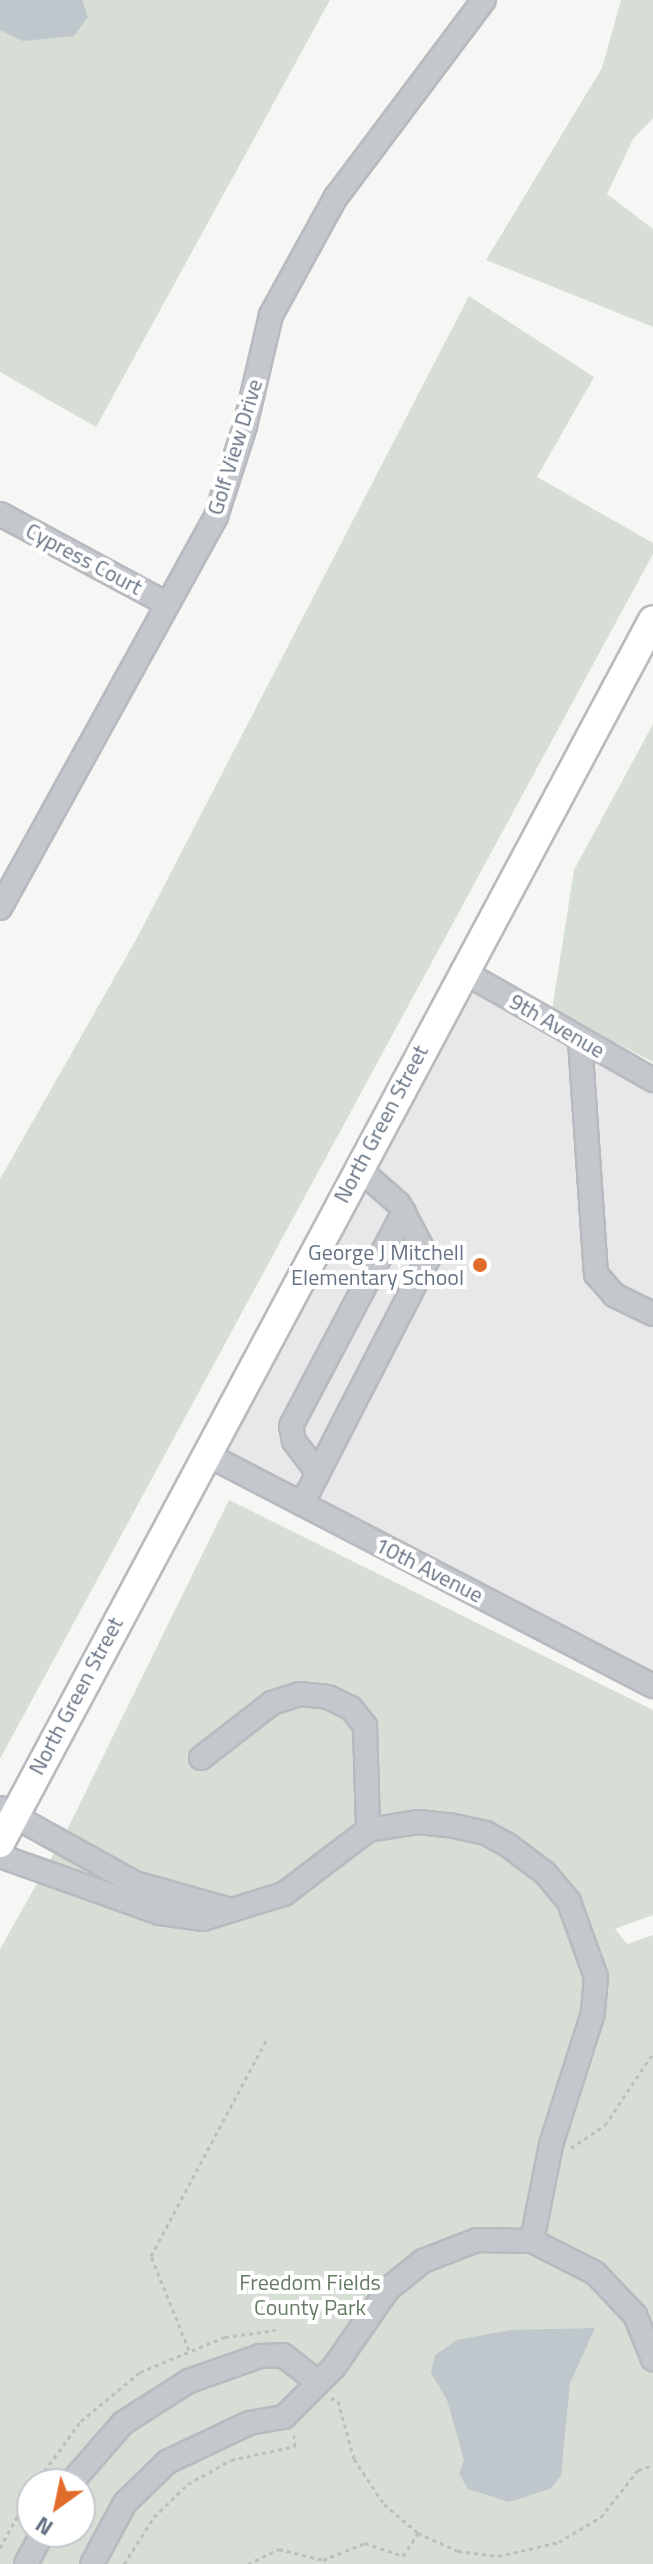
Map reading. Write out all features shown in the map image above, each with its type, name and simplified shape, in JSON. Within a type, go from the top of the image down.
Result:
[{"type":"main road","name":"North Green Street","points":[[0,1843],[7,1812],[206,1454],[462,971],[653,620]]},
{"type":"street","name":"Golf View Drive","points":[[0,908],[216,516],[245,426],[271,315],[336,197],[484,0]]},
{"type":"street","name":"Cypress Court","points":[[0,514],[167,604]]},
{"type":"street","name":"9th Avenue","points":[[462,971],[653,1080]]},
{"type":"street","points":[[580,1040],[596,1274],[614,1295],[653,1314]]},
{"type":"street","points":[[302,1504],[426,1268],[427,1247],[404,1212],[358,1168]]},
{"type":"street","points":[[318,1473],[294,1441],[291,1426],[404,1212]]},
{"type":"street","name":"10th Avenue","points":[[206,1454],[653,1686]]},
{"type":"street","points":[[201,1758],[272,1703],[300,1694],[328,1697],[351,1708],[365,1726],[368,1830]]},
{"type":"street","points":[[7,1812],[135,1883],[232,1910]]},
{"type":"street","points":[[0,1856],[160,1913],[203,1919],[284,1894],[368,1830],[418,1822],[486,1833],[545,1873],[569,1902],[589,1944],[593,2013],[549,2155],[532,2241]]},
{"type":"street","points":[[92,2564],[125,2503],[167,2462],[249,2423],[284,2417],[317,2392],[388,2289],[423,2261],[477,2240],[532,2241],[595,2273],[635,2315],[653,2359]]},
{"type":"street","points":[[84,2468],[123,2423],[189,2381],[283,2355],[317,2392]]},
{"type":"path","points":[[189,2350],[151,2256],[268,2037]]},
{"type":"path","points":[[549,2155],[574,2147],[605,2125],[653,2053]]},
{"type":"path","points":[[317,2392],[338,2401],[354,2459],[384,2504],[418,2533],[477,2554],[545,2548],[592,2523],[638,2470],[653,2465]]},
{"type":"path","points":[[124,2564],[154,2517],[188,2484],[231,2460],[295,2446],[300,2428]]},
{"type":"path","points":[[0,2548],[16,2518]]},
{"type":"path","points":[[248,2564],[279,2549],[323,2560],[365,2543],[403,2556],[418,2533]]},
{"type":"shaded area","points":[[0,0],[82,0],[88,17],[74,36],[23,41],[0,30]]},
{"type":"shaded area","name":"George J Mitchell Elementary School","points":[[462,971],[653,1080],[653,1680],[208,1449]]},
{"type":"shaded area","points":[[595,2328],[570,2383],[561,2476],[550,2489],[509,2502],[468,2489],[459,2474],[464,2460],[447,2400],[431,2373],[435,2355],[457,2340],[510,2330]]},
{"type":"green space","points":[[0,0],[330,0],[96,427],[0,372]]},
{"type":"green space","points":[[621,0],[653,0],[653,118],[633,139],[607,194],[653,229],[653,327],[486,260],[602,68]]},
{"type":"green space","points":[[469,296],[594,377],[537,477],[653,543],[653,554],[0,1759],[0,1179],[137,938]]},
{"type":"green space","points":[[653,724],[653,1062],[552,1010],[574,870]]},
{"type":"green space","name":"Freedom Fields County Park","points":[[229,1500],[653,1710],[653,1915],[615,1929],[627,1944],[653,1935],[653,2564],[0,2564],[0,1949],[67,1830]]},
{"type":"place","name":"George J Mitchell Elementary School","points":[[480,1265]]}]
